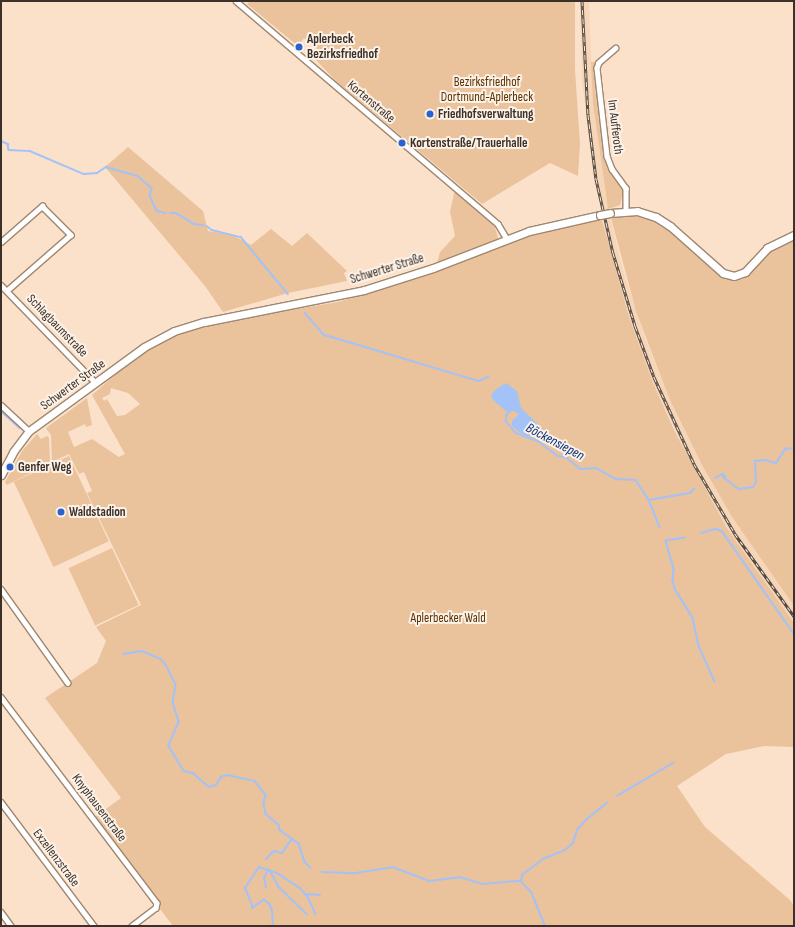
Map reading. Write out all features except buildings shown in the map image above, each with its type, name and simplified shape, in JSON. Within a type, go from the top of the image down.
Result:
[{"type":"street","name":"Kortenstraße","points":[[236,1],[498,224],[507,239]]},
{"type":"street","name":"Im Aufferoth","points":[[616,48],[598,63],[597,68],[607,156],[612,169],[626,188],[626,211]]},
{"type":"street","points":[[1,242],[42,206],[71,235],[7,292]]},
{"type":"street","name":"Schwerter Straße","points":[[1,475],[13,452],[29,430],[154,341],[189,326],[364,290],[433,268],[507,239],[546,226],[610,213],[626,211],[645,213],[663,221],[723,273],[734,276],[745,272],[771,246],[794,235]]},
{"type":"street","name":"Schlagbaumstraße","points":[[1,286],[96,383]]},
{"type":"street","points":[[1,405],[29,430]]},
{"type":"street","points":[[1,589],[68,683]]},
{"type":"street","name":"Knyphausenstraße","points":[[1,698],[157,903],[156,908],[132,926]]},
{"type":"street","name":"Exzellenzstraße","points":[[1,802],[94,926]]},
{"type":"street","points":[[1,912],[11,926]]},
{"type":"shaded area","points":[[580,1],[589,1],[593,104],[608,209],[624,273],[645,337],[669,398],[702,465],[732,517],[794,606],[794,623],[726,527],[700,483],[653,383],[629,317],[610,253],[594,176],[582,81]]},
{"type":"green space","name":"Bezirksfriedhof Dortmund-Aplerbeck","points":[[250,1],[575,1],[575,70],[580,144],[578,176],[550,163],[482,204],[337,82],[316,60],[322,53],[304,38],[298,46],[247,4]]},
{"type":"green space","points":[[591,62],[595,62],[606,163],[621,183],[623,192],[620,205],[608,209],[593,104]]},
{"type":"green space","points":[[128,147],[203,211],[208,231],[232,235],[251,245],[271,229],[292,246],[307,233],[347,271],[344,273],[347,281],[288,293],[223,312],[205,286],[105,167]]},
{"type":"green space","name":"Aplerbecker Wald","points":[[455,189],[494,224],[500,245],[547,230],[602,220],[629,317],[653,383],[675,432],[726,527],[794,623],[794,747],[764,746],[726,754],[677,786],[705,827],[790,900],[794,906],[794,926],[173,926],[160,909],[160,904],[95,817],[121,798],[45,698],[97,663],[106,641],[96,627],[141,605],[87,493],[92,491],[84,472],[79,474],[69,454],[52,462],[51,435],[46,428],[87,398],[92,425],[86,427],[85,424],[68,432],[74,447],[92,439],[119,457],[125,454],[92,395],[116,374],[158,343],[184,331],[212,323],[338,302],[435,271],[440,252],[455,236],[450,212]],"holes":[[[111,388],[128,393],[140,404],[125,415],[117,416],[107,399],[104,401],[102,398],[110,394]]]},
{"type":"green space","points":[[626,215],[645,217],[663,224],[719,276],[735,281],[743,279],[751,272],[768,250],[794,238],[794,606],[732,517],[702,465],[669,398],[636,311],[611,218]]},
{"type":"green space","points":[[37,434],[41,439],[47,436],[49,438],[50,463],[7,485],[5,482],[22,451]]},
{"type":"green space","name":"Waldstadion","points":[[69,456],[109,541],[53,567],[14,482]]},
{"type":"green space","points":[[112,548],[139,605],[95,625],[68,568]]},
{"type":"water","name":"Böckensiepen","points":[[506,383],[517,391],[521,408],[543,429],[539,435],[527,436],[519,432],[512,426],[512,421],[519,414],[512,410],[507,412],[493,400],[491,396],[495,390]]},
{"type":"waterway","name":"Böckensiepen","points":[[1,141],[8,144],[9,150],[30,151],[84,174],[97,173],[106,167],[138,176],[152,188],[150,196],[157,211],[166,213]]},
{"type":"waterway","name":"Böckensiepen","points":[[170,213],[176,213],[194,224],[203,225]]},
{"type":"waterway","name":"Böckensiepen","points":[[207,226],[212,230],[241,237],[288,294]]},
{"type":"waterway","name":"Böckensiepen","points":[[305,313],[324,335],[479,381],[488,377]]},
{"type":"waterway","name":"Böckensiepen","points":[[512,410],[507,415],[506,421],[516,433],[538,441],[558,456],[566,457],[581,469],[596,468],[616,479],[636,480],[649,500],[690,493],[694,489]]},
{"type":"waterway","points":[[1,411],[20,428]]},
{"type":"waterway","name":"Böckensiepen","points":[[723,477],[739,489],[753,487],[756,482],[755,461],[765,460],[776,463],[785,449],[794,448]]},
{"type":"waterway","name":"Böckensiepen","points":[[715,478],[723,474],[726,477]]},
{"type":"waterway","points":[[649,500],[660,527]]},
{"type":"waterway","points":[[701,533],[715,529],[722,531],[794,634]]},
{"type":"waterway","points":[[685,538],[666,541],[674,569],[673,581],[675,589],[693,618],[699,646],[715,682]]},
{"type":"waterway","points":[[123,654],[142,651],[161,659],[166,665],[176,685],[173,702],[179,722],[169,746],[184,771],[193,773],[209,787],[216,785],[221,777],[227,775],[255,781],[266,795],[264,803],[266,814],[279,825],[280,830],[299,844],[305,862],[311,868]]},
{"type":"waterway","points":[[617,796],[673,763]]},
{"type":"waterway","points":[[521,881],[522,875],[543,859],[565,850],[573,843],[577,830],[587,819],[607,803]]},
{"type":"waterway","points":[[266,859],[274,851],[282,853],[291,840]]},
{"type":"waterway","points":[[273,926],[272,910],[269,904],[264,900],[253,908],[245,888],[259,867],[277,873],[300,888],[308,897],[316,914]]},
{"type":"waterway","points":[[322,872],[356,873],[393,867],[429,881],[460,877],[483,884],[521,881],[532,893],[545,926]]},
{"type":"waterway","points":[[266,888],[264,878],[268,870]]},
{"type":"waterway","points":[[271,872],[279,887],[307,914]]},
{"type":"waterway","points":[[306,894],[320,895]]},
{"type":"railway","points":[[582,1],[588,115],[596,179],[613,253],[635,326],[654,377],[694,464],[735,534],[794,616]]},
{"type":"place","name":"Aplerbeck Bezirksfriedhof","points":[[299,47]]},
{"type":"place","name":"Friedhofsverwaltung","points":[[430,114]]},
{"type":"place","name":"Kortenstraße/Trauerhalle","points":[[402,143]]},
{"type":"place","name":"Genfer Weg","points":[[10,467]]},
{"type":"place","name":"Waldstadion","points":[[61,512]]}]
